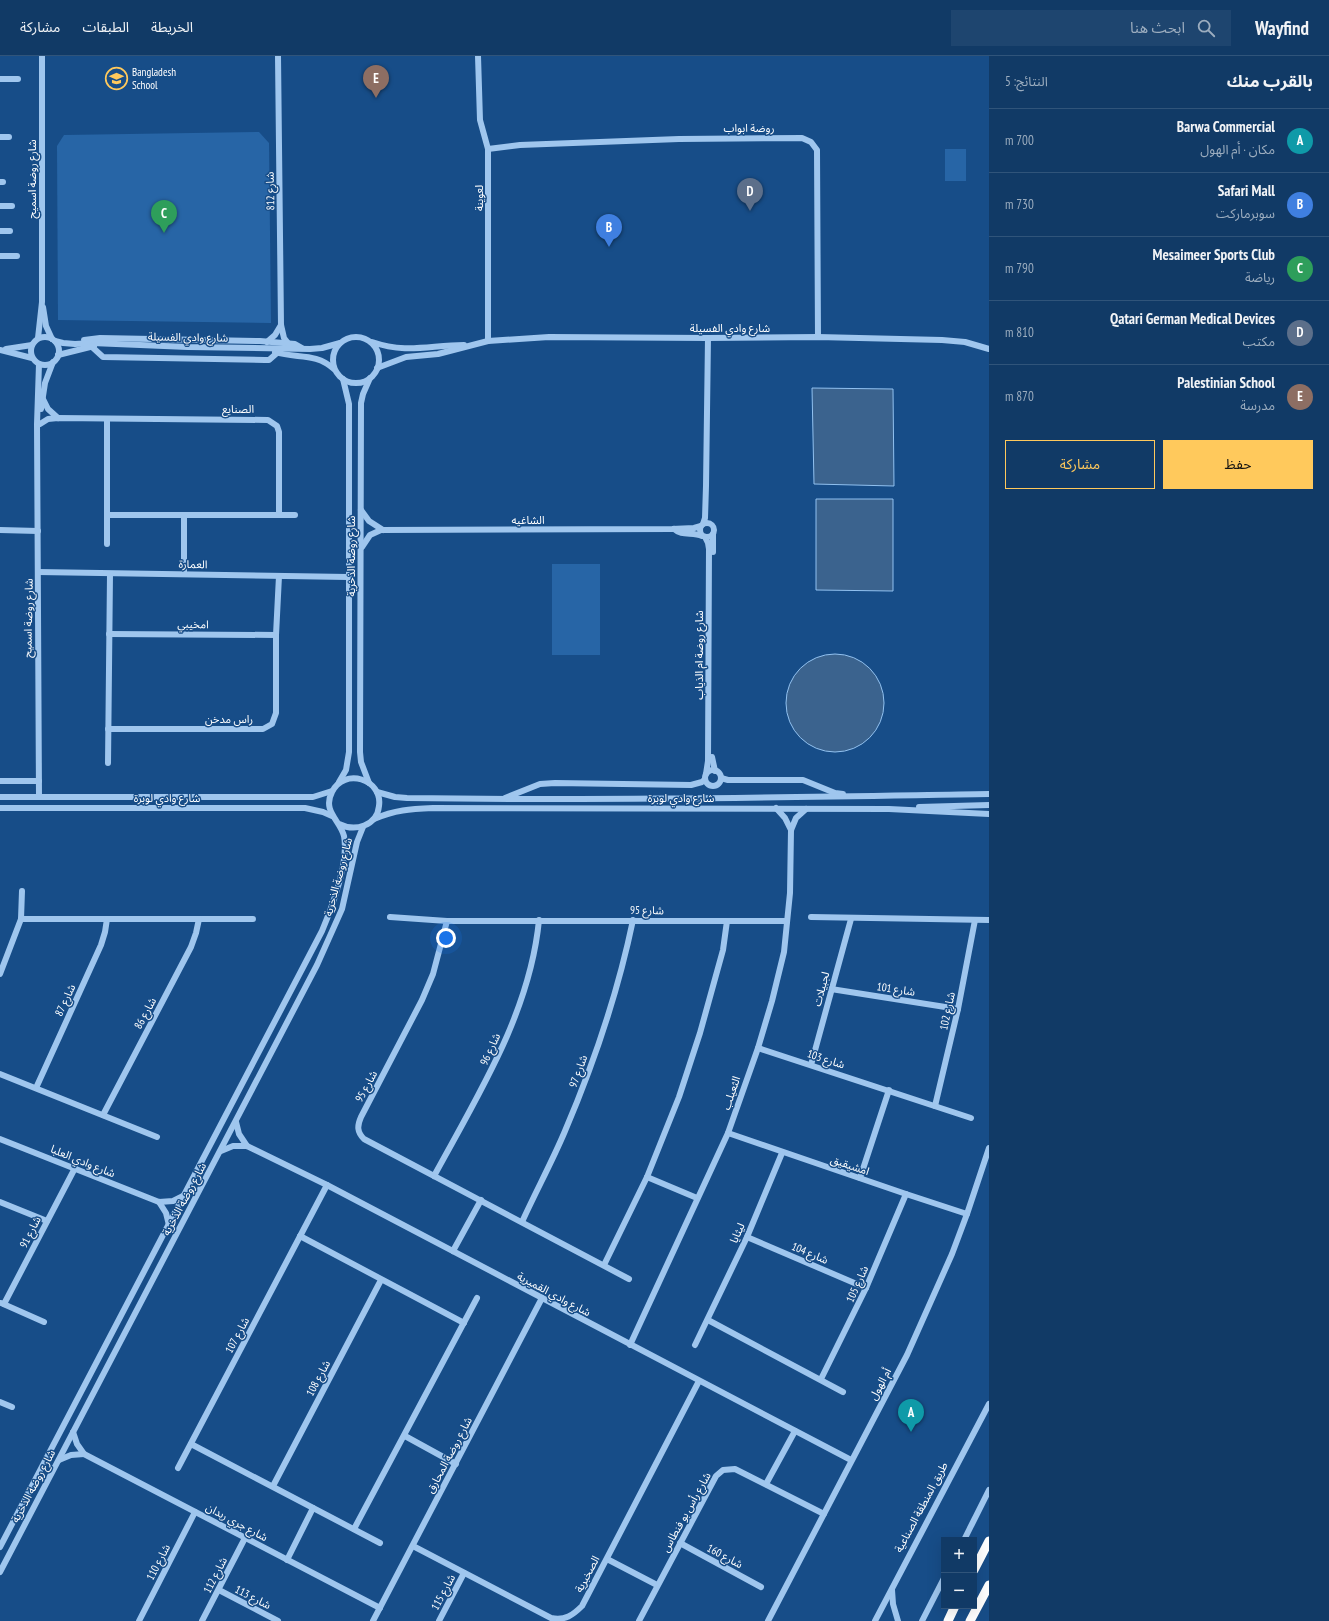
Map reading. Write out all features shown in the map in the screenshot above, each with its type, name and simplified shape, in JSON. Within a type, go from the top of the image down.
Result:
[{"type":"highway","points":[[977,1564],[989,1541]]},
{"type":"highway","points":[[970,1621],[989,1585]]},
{"type":"highway","points":[[948,1621],[954,1609]]},
{"type":"street","name":"شارع روضة اسميح","points":[[38,338],[42,302],[42,56]]},
{"type":"street","name":"شارع 812","points":[[278,56],[281,325],[284,338],[288,343]]},
{"type":"street","name":"لعوينة","points":[[478,56],[480,120],[488,149],[488,341]]},
{"type":"street","points":[[0,79],[18,79]]},
{"type":"street","points":[[0,137],[9,137]]},
{"type":"street","name":"روضة ابواب","points":[[488,149],[520,145],[679,139],[808,139],[817,150],[818,337]]},
{"type":"street","points":[[0,206],[12,206]]},
{"type":"street","points":[[0,231],[10,231]]},
{"type":"street","points":[[0,256],[17,256]]},
{"type":"street","name":"شارع روضة اسميح","points":[[42,302],[46,326],[53,340]]},
{"type":"street","points":[[266,345],[281,325]]},
{"type":"street","name":"شارع وادي الفسيلة","points":[[377,368],[406,357],[445,352],[488,341],[549,336],[708,338],[818,337],[942,340],[965,342],[989,349]]},
{"type":"street","points":[[32,345],[0,350],[32,358],[39,364],[49,364],[53,362],[58,355],[58,347],[53,340],[43,337],[38,338],[32,345],[32,358]]},
{"type":"street","points":[[352,337],[364,338],[370,341],[375,346],[379,361],[377,368],[370,378],[357,383],[343,379],[334,369],[334,355],[340,343],[352,337]]},
{"type":"street","points":[[75,344],[84,340],[100,338],[260,340],[266,345],[288,343],[295,344],[303,349]]},
{"type":"street","points":[[706,486],[709,495],[709,516],[714,529],[713,534],[709,537],[704,536],[700,530],[705,518],[708,338]]},
{"type":"street","name":"شارع وادي الفسيلة","points":[[53,340],[75,344],[92,343],[110,345]]},
{"type":"street","name":"شارع وادي الفسيلة","points":[[370,341],[401,349],[470,345]]},
{"type":"street","name":"شارع وادي الفسيلة","points":[[58,355],[91,346],[110,345],[266,345],[303,349],[322,348],[340,343]]},
{"type":"street","name":"شارع وادي الفسيلة","points":[[266,345],[277,353],[315,358],[326,362],[334,369]]},
{"type":"street","points":[[91,346],[103,357],[269,360],[277,353]]},
{"type":"street","name":"شارع روضة اسميح","points":[[38,438],[42,398],[45,383],[53,362]]},
{"type":"street","name":"شارع روضة اسميح","points":[[39,364],[37,424],[37,657],[39,797]]},
{"type":"street","name":"شارع روضة الذخرية","points":[[369,783],[361,762],[360,752],[362,403],[363,394],[370,378]]},
{"type":"street","name":"شارع روضة الذخرية","points":[[339,783],[346,770],[349,752],[349,404],[343,379]]},
{"type":"street","points":[[42,398],[48,410],[58,418]]},
{"type":"street","name":"الصنايع","points":[[40,424],[48,420],[58,418],[262,419],[273,422],[279,432],[278,515]]},
{"type":"street","points":[[107,419],[107,544]]},
{"type":"street","points":[[361,510],[369,521],[383,530]]},
{"type":"street","points":[[107,514],[295,515]]},
{"type":"street","points":[[184,515],[184,574]]},
{"type":"street","points":[[702,525],[708,523],[712,525]]},
{"type":"street","name":"الشاغيه","points":[[383,530],[674,529],[694,528],[702,525]]},
{"type":"street","name":"الشاغيه","points":[[674,529],[678,532],[695,533],[704,536]]},
{"type":"street","points":[[0,530],[38,530]]},
{"type":"street","points":[[361,548],[370,535],[377,531],[383,530]]},
{"type":"street","name":"شارع روضة ام الذياب","points":[[713,534],[712,761],[715,771]]},
{"type":"street","name":"شارع روضة ام الذياب","points":[[704,536],[708,543],[709,549],[708,761],[706,777]]},
{"type":"street","name":"العمارة","points":[[38,572],[348,576]]},
{"type":"street","points":[[108,763],[110,574]]},
{"type":"street","name":"راس مدخن","points":[[108,729],[263,729],[272,724],[276,713],[276,635],[279,576]]},
{"type":"street","name":"امخيبي","points":[[109,634],[276,635]]},
{"type":"street","points":[[502,799],[540,784],[691,785],[702,782],[709,772],[715,771],[718,772],[721,778],[728,780],[798,780],[812,783],[842,794],[858,793],[893,796]]},
{"type":"street","points":[[706,777],[708,784],[714,786],[719,783],[721,778]]},
{"type":"street","points":[[351,778],[364,780],[369,783],[377,792],[379,806],[374,819],[363,827],[351,828],[339,824],[332,816],[329,804],[332,791],[339,783],[351,778]]},
{"type":"street","points":[[0,781],[39,781]]},
{"type":"street","name":"شارع وادي لوبرة","points":[[0,797],[313,797],[332,791]]},
{"type":"street","name":"شارع وادي لوبرة","points":[[377,792],[407,798],[502,799],[838,797],[989,794]]},
{"type":"street","points":[[889,809],[989,805]]},
{"type":"street","name":"شارع وادي لوبرة","points":[[0,808],[305,808],[323,812],[332,816]]},
{"type":"street","points":[[776,808],[785,818],[791,830]]},
{"type":"street","name":"شارع وادي لوبرة","points":[[374,819],[394,811],[406,809],[776,808],[889,809],[989,814]]},
{"type":"street","points":[[791,830],[796,818],[806,809]]},
{"type":"street","name":"شارع روضة الذخرية","points":[[0,1547],[186,1194],[322,931],[331,908],[343,862],[345,843],[339,824]]},
{"type":"street","name":"شارع روضة الذخرية","points":[[0,1572],[220,1152],[331,936],[342,909],[357,842],[363,827]]},
{"type":"street","name":"الثعيلب","points":[[630,1345],[728,1133],[758,1048],[784,952],[790,893],[791,830]]},
{"type":"street","points":[[0,974],[21,919],[22,891]]},
{"type":"street","name":"شارع 95","points":[[390,917],[447,921],[787,921]]},
{"type":"street","points":[[811,917],[989,920]]},
{"type":"street","name":"لجبيلات","points":[[811,1065],[851,918]]},
{"type":"street","points":[[21,919],[253,919]]},
{"type":"street","name":"شارع 87","points":[[36,1088],[101,945],[105,932],[106,919]]},
{"type":"street","name":"شارع 86","points":[[102,1115],[191,947],[199,919]]},
{"type":"street","name":"شارع 96","points":[[434,1176],[500,1053],[529,973],[538,920]]},
{"type":"street","name":"شارع 97","points":[[522,1222],[565,1131],[584,1085],[620,976],[633,920]]},
{"type":"street","name":"شارع 102","points":[[936,1106],[958,1009],[975,920]]},
{"type":"street","name":"شارع 95","points":[[447,921],[433,974],[422,1000],[358,1124],[358,1130],[364,1139],[629,1279]]},
{"type":"street","points":[[604,1265],[647,1177],[679,1097],[700,1033],[723,950],[726,921]]},
{"type":"street","name":"شارع 101","points":[[831,989],[958,1009]]},
{"type":"street","name":"شارع 103","points":[[758,1048],[970,1118]]},
{"type":"street","points":[[0,1075],[157,1137]]},
{"type":"street","points":[[860,1178],[889,1090]]},
{"type":"street","points":[[236,1121],[239,1134],[247,1146]]},
{"type":"street","name":"امشيقيق","points":[[728,1133],[967,1214]]},
{"type":"street","name":"شارع وادي العلبا","points":[[0,1138],[159,1202]]},
{"type":"street","points":[[220,1152],[233,1146],[247,1146]]},
{"type":"street","name":"شارع وادي القميرية","points":[[247,1146],[327,1185],[851,1460]]},
{"type":"street","name":"أم الهول","points":[[768,1621],[907,1355],[936,1292],[967,1214],[989,1148]]},
{"type":"street","name":"ليثايا","points":[[695,1345],[747,1237],[782,1152]]},
{"type":"street","name":"شارع 91","points":[[44,1322],[2,1304],[75,1168]]},
{"type":"street","points":[[647,1177],[697,1198]]},
{"type":"street","name":"شارع 107","points":[[178,1468],[327,1185]]},
{"type":"street","points":[[169,1225],[166,1213],[159,1202],[173,1201],[186,1194]]},
{"type":"street","name":"شارع 105","points":[[821,1379],[866,1288],[906,1194]]},
{"type":"street","points":[[453,1251],[481,1200]]},
{"type":"street","points":[[0,1202],[47,1221]]},
{"type":"street","points":[[300,1236],[464,1323]]},
{"type":"street","name":"شارع 104","points":[[747,1237],[866,1288]]},
{"type":"street","name":"شارع 108","points":[[273,1486],[381,1280]]},
{"type":"street","points":[[354,1529],[405,1436],[477,1298]]},
{"type":"street","name":"شارع روضة المحارق","points":[[373,1621],[542,1298]]},
{"type":"street","points":[[708,1320],[844,1392]]},
{"type":"street","name":"الصخبرية","points":[[413,1546],[551,1618],[563,1619],[570,1617],[582,1606],[699,1381]]},
{"type":"street","points":[[0,1402],[12,1407]]},
{"type":"street","name":"طريق المنطقة الصناعية","points":[[875,1621],[989,1404]]},
{"type":"street","points":[[766,1484],[795,1431]]},
{"type":"street","points":[[73,1432],[77,1444],[84,1454]]},
{"type":"street","points":[[405,1436],[456,1464]]},
{"type":"street","points":[[191,1444],[273,1486],[380,1544]]},
{"type":"street","points":[[58,1460],[71,1455],[84,1454]]},
{"type":"street","name":"شارع جري ربدان","points":[[84,1454],[380,1608]]},
{"type":"street","name":"شارع رأس بو فنطاس","points":[[639,1621],[716,1476],[723,1470],[735,1469],[824,1514]]},
{"type":"street","points":[[966,1537],[989,1490]]},
{"type":"street","points":[[287,1560],[313,1508]]},
{"type":"street","name":"شارع 110","points":[[138,1621],[195,1512]]},
{"type":"street","name":"شارع 112","points":[[202,1621],[245,1538]]},
{"type":"street","name":"شارع 160","points":[[680,1544],[760,1587]]},
{"type":"street","points":[[607,1559],[657,1585]]},
{"type":"street","name":"شارع 115","points":[[439,1621],[464,1573]]},
{"type":"street","points":[[922,1621],[941,1584]]},
{"type":"street","points":[[892,1588],[893,1604],[898,1621]]},
{"type":"street","name":"شارع 113","points":[[218,1590],[278,1621]]},
{"type":"shaded area","points":[[259,132],[269,143],[271,323],[58,320],[57,146],[64,135]]},
{"type":"shaded area","points":[[945,149],[966,149],[966,181],[945,181]]},
{"type":"shaded area","points":[[812,388],[893,389],[894,486],[814,484]]},
{"type":"shaded area","points":[[816,499],[893,499],[893,591],[816,590]]},
{"type":"shaded area","points":[[552,564],[600,564],[600,655],[552,655]]},
{"type":"shaded area","points":[[835,654],[854,657],[870,668],[881,684],[884,703],[881,722],[870,738],[854,749],[835,752],[816,749],[800,738],[789,722],[786,703],[789,684],[800,668],[816,657]]},
{"type":"place","name":"Bangladesh School","points":[[117,78]]},
{"type":"place","name":"Palestinian School","points":[[376,98]]},
{"type":"place","name":"Qatari German Medical Devices","points":[[750,211]]},
{"type":"place","name":"Mesaimeer Sports Club","points":[[164,233]]},
{"type":"place","name":"Safari Mall","points":[[609,247]]},
{"type":"place","name":"Barwa Commercial","points":[[911,1432]]}]
